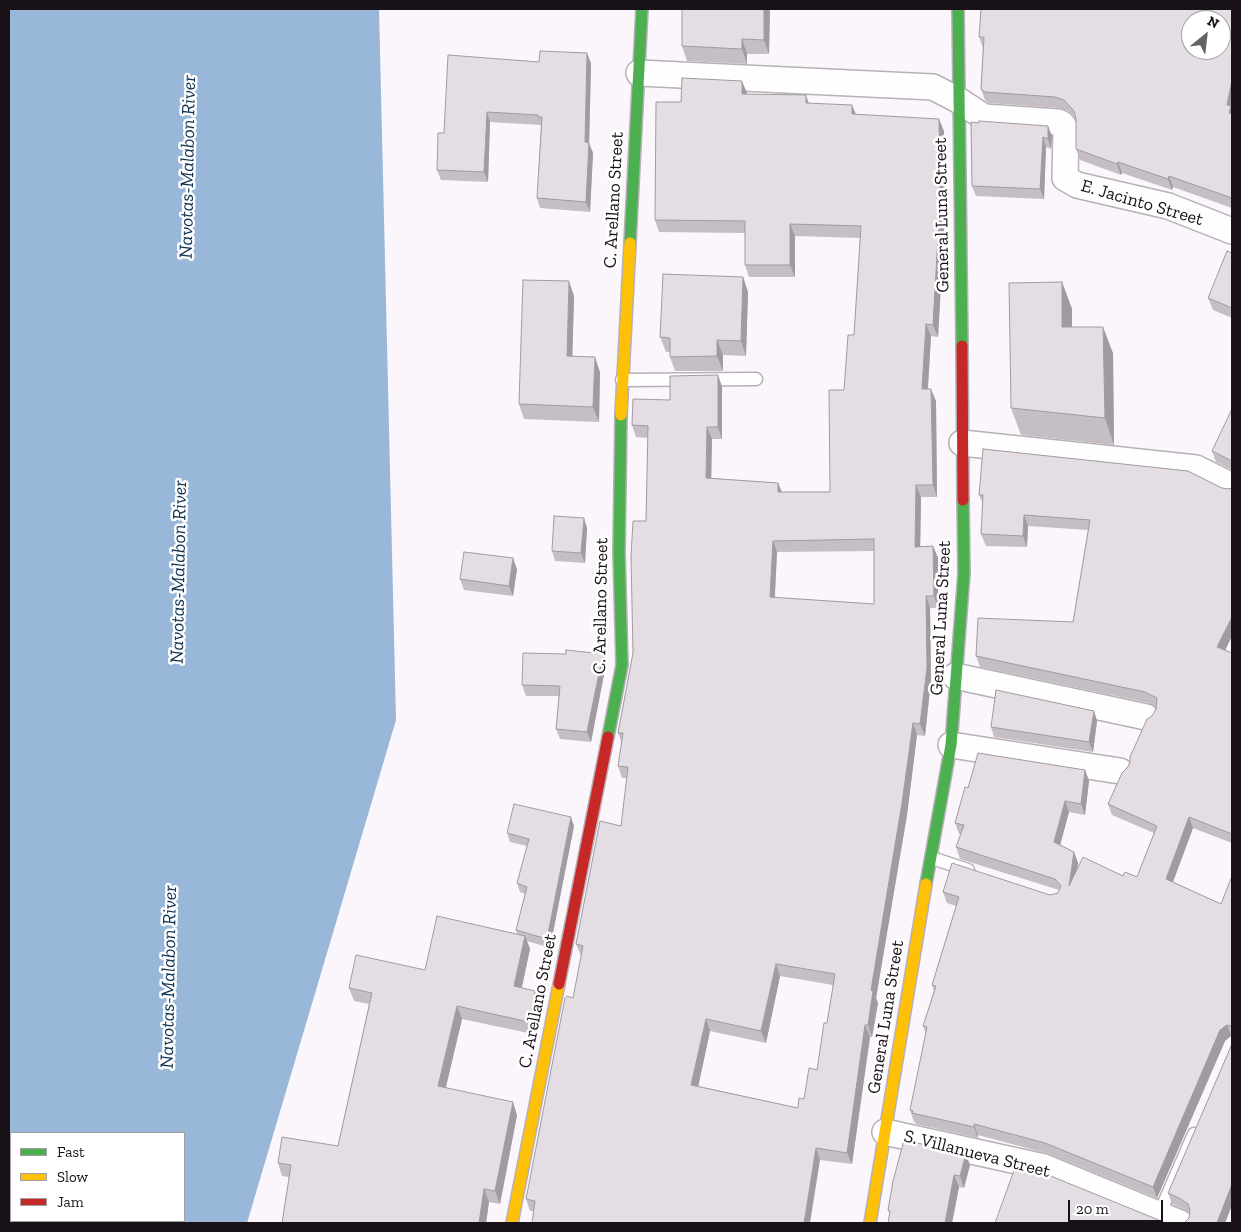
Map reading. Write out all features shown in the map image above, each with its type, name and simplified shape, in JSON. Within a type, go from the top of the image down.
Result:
[{"type":"main road","name":"C. Arellano Street","points":[[512,1223],[622,665],[619,552],[620,425],[642,9]]},
{"type":"main road","name":"General Luna Street","points":[[870,1223],[916,942],[951,745],[964,573],[958,9]]},
{"type":"street","points":[[639,73],[933,87],[958,100]]},
{"type":"street","name":"E. Jacinto Street","points":[[958,100],[984,117],[1058,122],[1062,124],[1066,130],[1065,178],[1077,185],[1168,206],[1232,231]]},
{"type":"street","points":[[962,443],[1196,468],[1232,486]]},
{"type":"street","points":[[955,676],[1146,717]]},
{"type":"street","points":[[951,745],[1120,771]]},
{"type":"street","name":"S. Villanueva Street","points":[[885,1132],[1044,1167],[1169,1219]]},
{"type":"lane","points":[[622,380],[756,379]]},
{"type":"lane","points":[[932,858],[976,873]]},
{"type":"lane","points":[[1169,1219],[1198,1125]]},
{"type":"water","name":"Navotas-Malabon River","points":[[9,9],[379,9],[396,720],[247,1223],[9,1223]]},
{"type":"building","points":[[682,9],[764,9],[764,40],[742,39],[742,49],[682,46]]},
{"type":"building","points":[[981,9],[1232,9],[1232,80],[1227,105],[1231,106],[1229,113],[1232,114],[1232,198],[1169,176],[1168,179],[1118,162],[1117,164],[1076,149],[1076,119],[1074,111],[1064,100],[1055,97],[985,92],[981,89],[984,37],[979,37]]},
{"type":"building","points":[[540,51],[587,53],[585,142],[589,143],[586,202],[537,198],[542,117],[538,117],[538,115],[487,112],[484,172],[437,170],[438,133],[444,133],[448,55],[539,62]]},
{"type":"building","points":[[682,78],[742,81],[742,94],[806,95],[806,103],[852,105],[852,114],[939,119],[940,201],[933,325],[926,324],[922,389],[931,389],[933,485],[916,485],[915,547],[933,546],[934,596],[926,596],[927,668],[920,724],[913,723],[902,803],[871,990],[873,991],[868,1025],[865,1025],[847,1153],[816,1148],[804,1223],[532,1223],[535,1201],[526,1199],[565,998],[567,996],[573,998],[583,946],[576,944],[600,821],[621,826],[628,767],[618,766],[623,733],[618,733],[633,653],[631,556],[633,521],[646,521],[648,426],[632,425],[633,399],[670,400],[670,376],[718,375],[718,427],[707,427],[706,478],[778,483],[778,492],[830,492],[829,390],[844,390],[848,335],[854,335],[861,226],[790,224],[790,265],[745,265],[745,221],[655,220],[656,102],[681,102]],"holes":[[[874,539],[874,604],[770,597],[773,541]],[[776,964],[835,974],[827,1023],[824,1023],[817,1070],[809,1068],[804,1099],[799,1098],[798,1108],[691,1085],[706,1019],[761,1031]]]},
{"type":"building","points":[[979,121],[1048,126],[1048,139],[1043,137],[1040,189],[972,186],[971,122],[979,123]]},
{"type":"building","points":[[1227,251],[1232,253],[1232,308],[1208,298]]},
{"type":"building","points":[[663,274],[743,277],[741,341],[717,340],[717,356],[670,357],[670,338],[660,337]]},
{"type":"building","points":[[523,280],[569,281],[567,356],[595,357],[593,407],[519,404]]},
{"type":"building","points":[[1062,282],[1062,327],[1103,327],[1105,418],[1011,408],[1009,283]]},
{"type":"building","points":[[1232,412],[1232,461],[1212,451]]},
{"type":"building","points":[[983,449],[1188,471],[1222,488],[1232,488],[1232,617],[1217,647],[1232,653],[1232,834],[1189,817],[1166,879],[1221,904],[1232,876],[1232,1026],[1227,1025],[1220,1030],[1153,1187],[1045,1143],[974,1124],[974,1127],[912,1113],[913,1111],[910,1110],[927,1027],[923,1026],[936,986],[932,985],[959,897],[943,892],[952,863],[1050,895],[1058,893],[1061,886],[1055,879],[956,847],[964,825],[955,823],[965,787],[968,788],[978,753],[1085,770],[1081,804],[1065,801],[1054,842],[1074,852],[1069,886],[1083,857],[1123,876],[1125,872],[1137,877],[1157,826],[1108,804],[1122,773],[1130,763],[1130,757],[1147,719],[1152,716],[1156,709],[1157,698],[1145,692],[976,656],[978,618],[1073,622],[1090,520],[1024,515],[1023,536],[981,534],[983,495],[979,495]]},
{"type":"building","points":[[554,516],[584,518],[581,553],[552,551]]},
{"type":"building","points":[[464,552],[513,558],[509,586],[460,579]]},
{"type":"building","points":[[566,650],[603,654],[587,732],[556,729],[560,686],[522,685],[523,653],[566,654]]},
{"type":"building","points":[[996,690],[1094,711],[1089,742],[991,727]]},
{"type":"building","points":[[514,804],[571,817],[547,939],[516,930],[527,887],[517,883],[529,839],[507,833]]},
{"type":"building","points":[[437,916],[525,936],[514,986],[535,991],[529,1022],[457,1006],[438,1086],[513,1102],[495,1191],[484,1189],[479,1223],[282,1223],[291,1165],[278,1163],[282,1137],[338,1146],[372,993],[349,988],[356,955],[425,970]]},
{"type":"building","points":[[1232,1044],[1232,1184],[1217,1223],[1184,1223],[1189,1218],[1190,1210],[1188,1204],[1168,1193]]},
{"type":"building","points":[[904,1140],[966,1154],[960,1176],[954,1175],[945,1223],[888,1223],[890,1211],[888,1210],[893,1181]]},
{"type":"building","points":[[1016,1165],[1036,1170],[1166,1223],[995,1223]]},
{"type":"traffic: fast","points":[[630,243],[642,9]]},
{"type":"traffic: fast","points":[[958,9],[962,346]]},
{"type":"traffic: fast","points":[[608,737],[622,665],[619,552],[621,415]]},
{"type":"traffic: fast","points":[[926,884],[951,745],[964,573],[963,500]]},
{"type":"traffic: slow","points":[[621,415],[630,243]]},
{"type":"traffic: slow","points":[[870,1223],[926,884]]},
{"type":"traffic: slow","points":[[512,1223],[559,984]]},
{"type":"traffic: jam","points":[[962,346],[963,500]]},
{"type":"traffic: jam","points":[[559,984],[608,737]]}]
